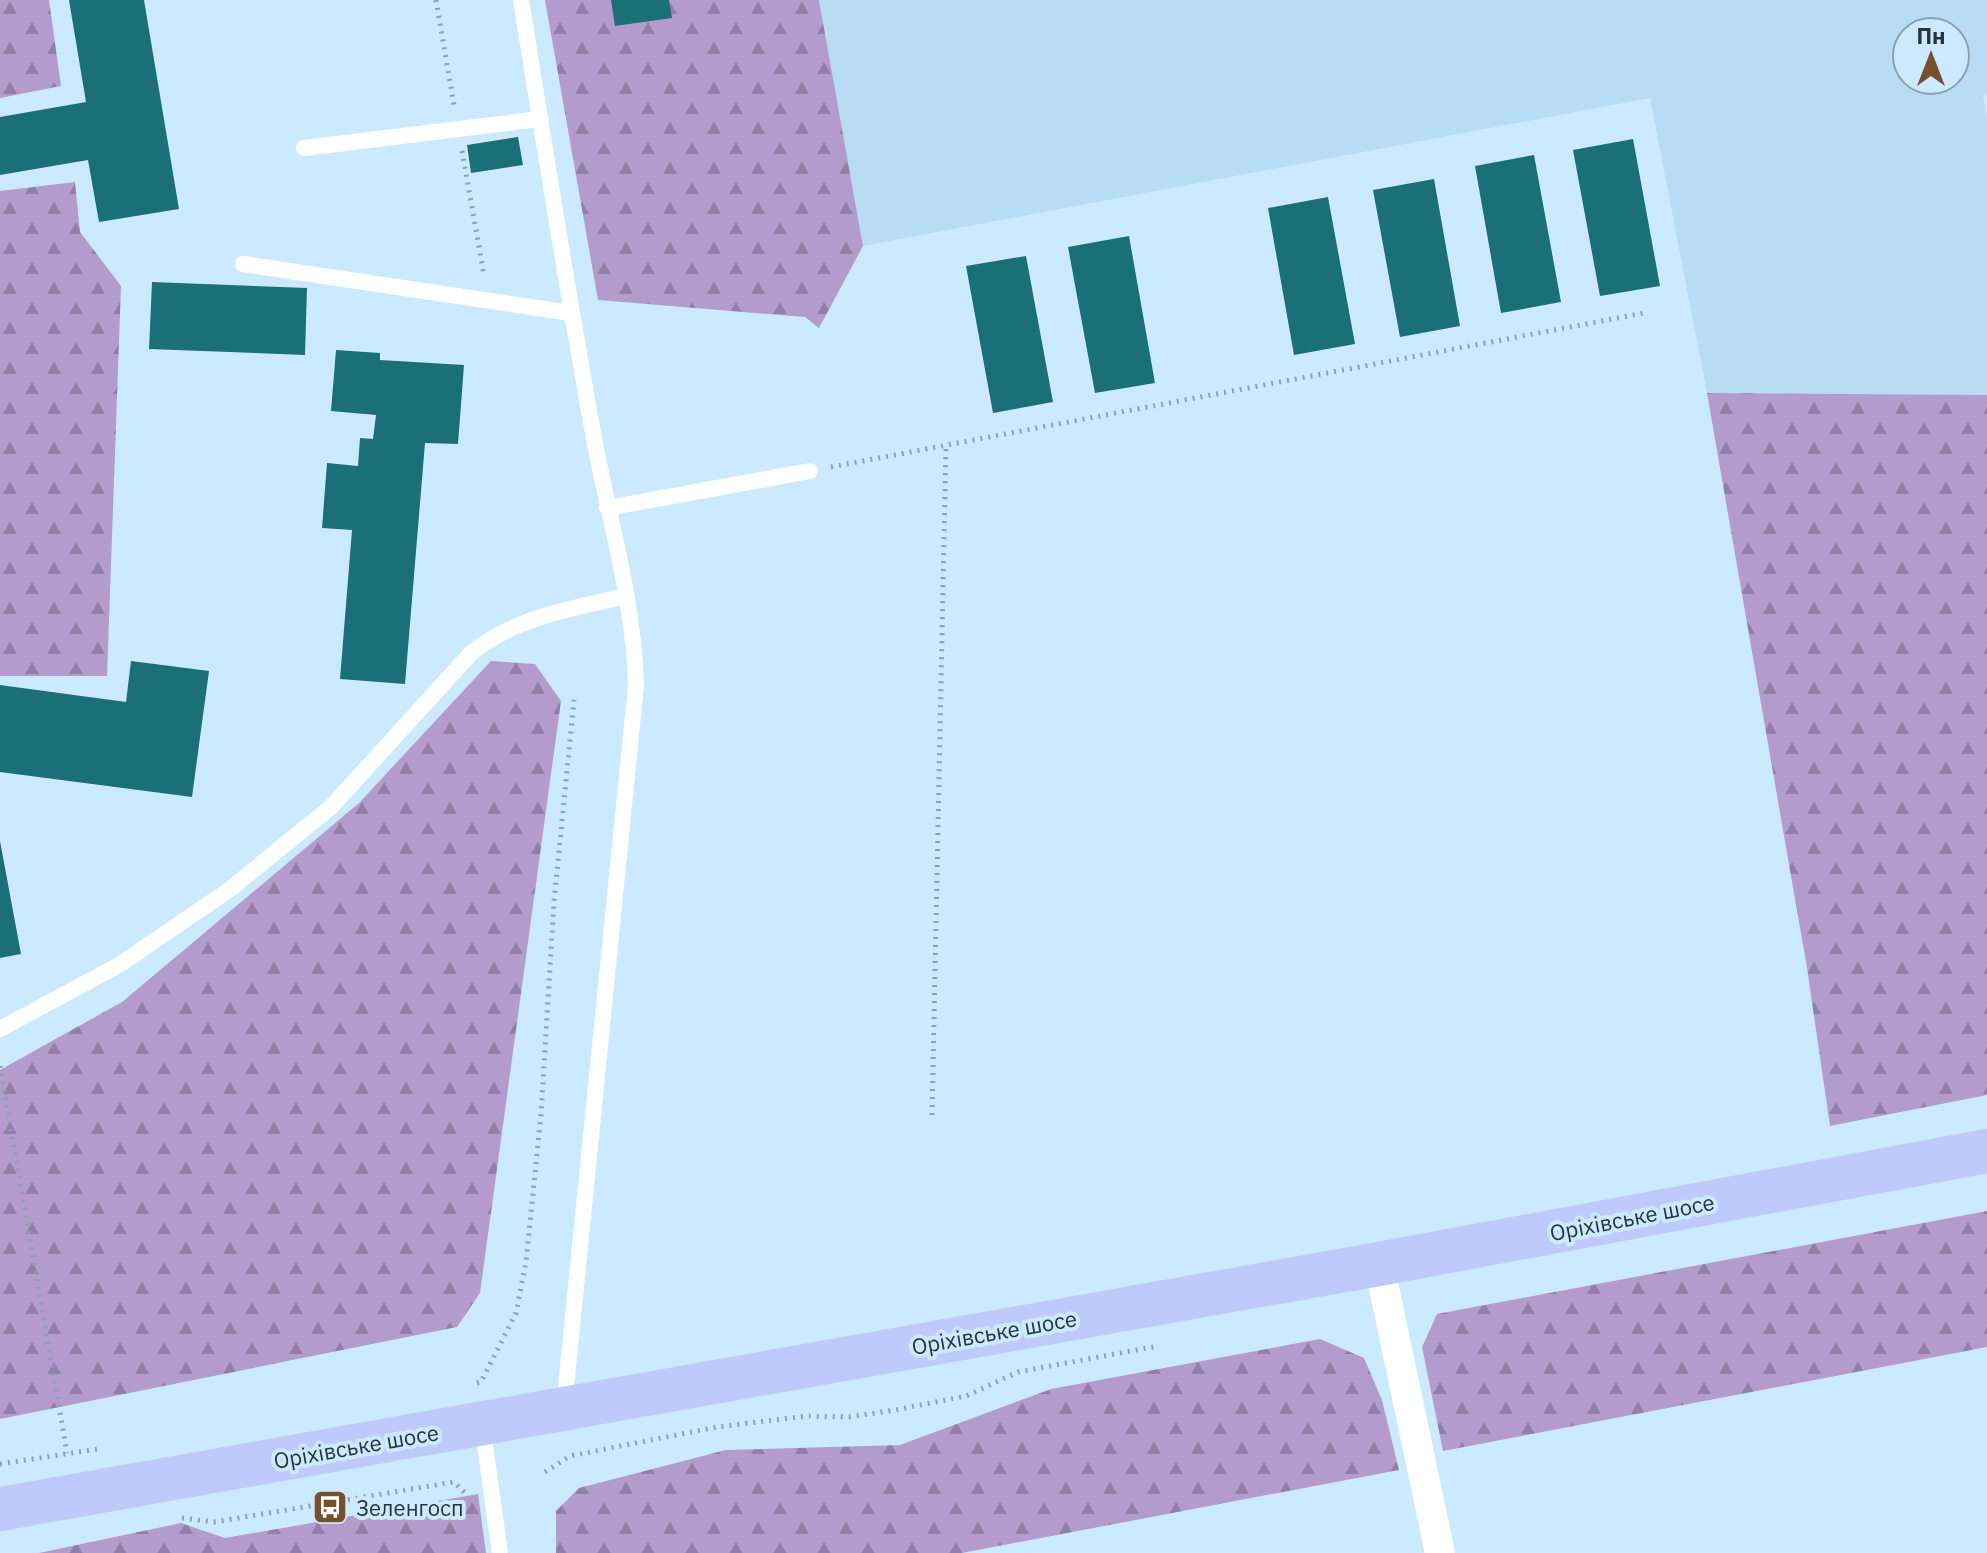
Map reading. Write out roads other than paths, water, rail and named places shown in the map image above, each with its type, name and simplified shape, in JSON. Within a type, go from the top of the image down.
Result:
[{"type":"main road","name":"Оріхівське шосе","points":[[0,1509],[481,1402],[564,1408],[1379,1264],[1987,1151]]},
{"type":"street","points":[[1379,1264],[1440,1553]]},
{"type":"lane","points":[[521,0],[571,313],[635,640],[636,685],[564,1408]]},
{"type":"lane","points":[[304,148],[540,119]]},
{"type":"lane","points":[[243,264],[571,313]]},
{"type":"lane","points":[[607,508],[810,471]]},
{"type":"lane","points":[[0,1029],[119,965],[229,890],[331,807],[472,652],[497,634],[530,618],[626,596]]},
{"type":"lane","points":[[481,1402],[500,1553]]},
{"type":"place","name":"Зеленгосп","points":[[330,1507]]}]
